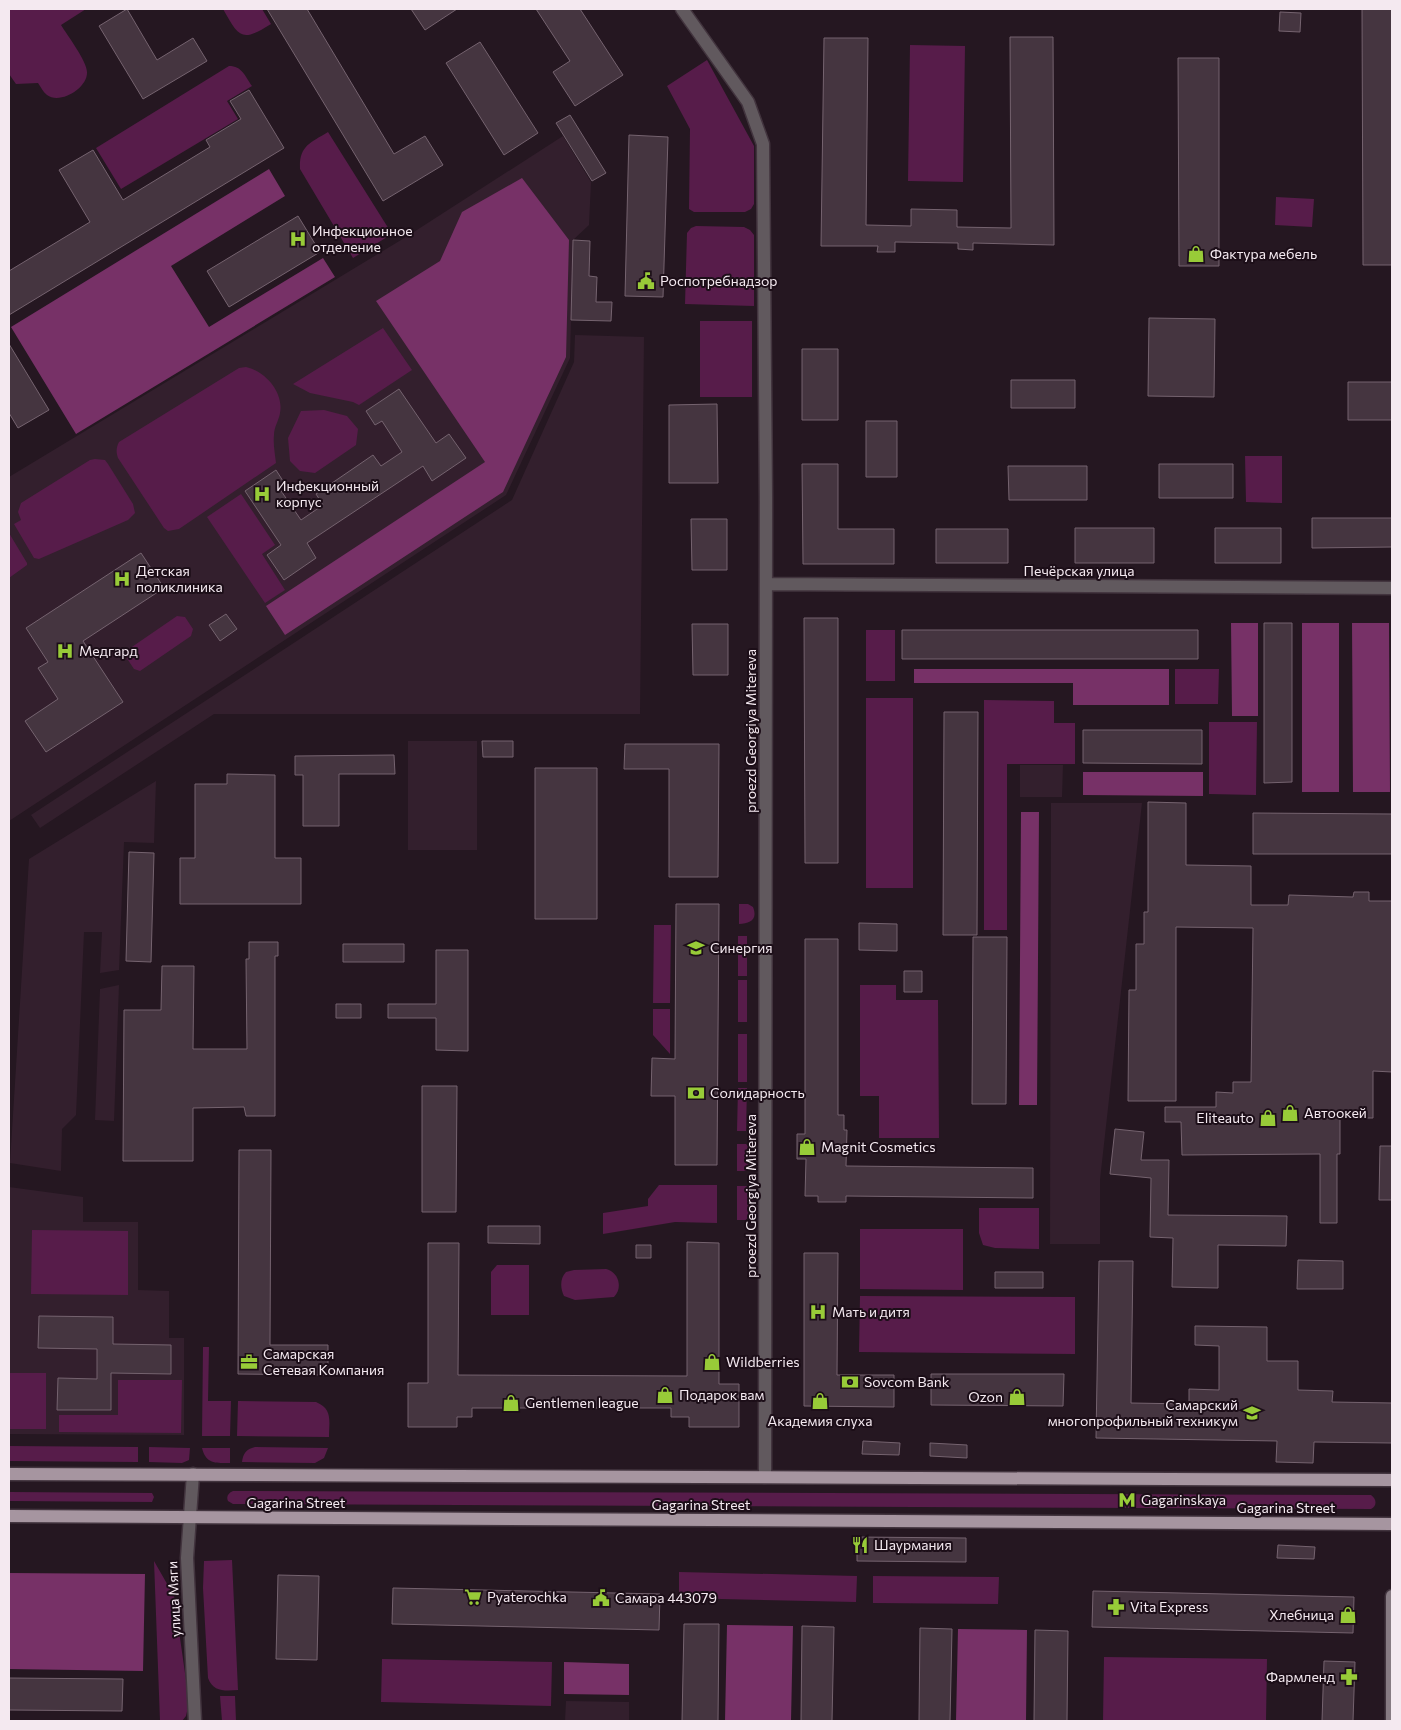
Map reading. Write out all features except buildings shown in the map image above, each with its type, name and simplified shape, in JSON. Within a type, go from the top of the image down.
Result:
[{"type":"main road","name":"Gagarina Street","points":[[9,1474],[1392,1480]]},
{"type":"main road","name":"Gagarina Street","points":[[9,1516],[1392,1524]]},
{"type":"main road","points":[[1392,1596],[1392,1721]]},
{"type":"street","name":"proezd Georgiya Mitereva","points":[[682,9],[748,102],[763,144],[766,584],[766,1477]]},
{"type":"street","name":"Печёрская улица","points":[[766,584],[1392,588]]},
{"type":"street","name":"улица Мяги","points":[[193,1474],[186,1558],[195,1721]]},
{"type":"shaded area","points":[[9,9],[86,9],[61,25],[86,67],[86,78],[78,89],[66,96],[52,98],[46,94],[38,83],[16,84],[9,74]]},
{"type":"shaded area","points":[[223,9],[262,9],[271,24],[253,34],[242,34],[233,26]]},
{"type":"shaded area","points":[[910,45],[965,46],[963,182],[908,181]]},
{"type":"shaded area","points":[[707,60],[754,146],[754,204],[751,209],[745,212],[694,212],[689,209],[690,129],[667,86]]},
{"type":"shaded area","points":[[229,66],[240,70],[252,86],[227,101],[238,119],[121,189],[96,148]]},
{"type":"shaded area","points":[[328,132],[392,234],[353,258],[300,169],[301,155],[307,146]]},
{"type":"shaded area","points":[[563,136],[591,182],[589,225],[573,240],[570,358],[506,495],[9,821],[9,477],[406,237]]},
{"type":"shaded area","points":[[269,169],[285,196],[171,266],[209,327],[323,258],[335,277],[76,434],[11,327]]},
{"type":"shaded area","points":[[522,178],[569,240],[566,357],[503,492],[285,635],[266,606],[485,462],[376,301],[440,261],[462,212]]},
{"type":"shaded area","points":[[1276,197],[1314,199],[1312,227],[1275,225]]},
{"type":"shaded area","points":[[696,226],[744,227],[754,235],[754,306],[685,304],[687,233]]},
{"type":"shaded area","points":[[700,321],[752,321],[752,397],[700,397]]},
{"type":"shaded area","points":[[383,328],[412,370],[359,405],[310,393],[293,384]]},
{"type":"shaded area","points":[[575,335],[644,337],[640,714],[214,714],[40,828],[31,815],[512,500],[574,362]]},
{"type":"shaded area","points":[[239,368],[253,369],[266,378],[276,390],[279,398],[280,413],[274,438],[276,463],[179,529],[168,531],[164,528],[118,458],[117,446],[119,442]]},
{"type":"shaded area","points":[[324,410],[347,416],[358,429],[356,445],[315,473],[300,471],[290,461],[288,438],[301,411]]},
{"type":"shaded area","points":[[1245,456],[1282,456],[1282,503],[1246,502]]},
{"type":"shaded area","points":[[90,460],[105,460],[108,464],[133,504],[135,513],[128,520],[39,559],[34,558],[14,524],[21,520],[18,512],[21,503]]},
{"type":"shaded area","points":[[241,494],[275,545],[262,554],[285,590],[265,603],[207,517]]},
{"type":"shaded area","points":[[9,533],[27,565],[9,578]]},
{"type":"shaded area","points":[[177,616],[185,617],[193,629],[191,636],[140,671],[134,669],[126,657],[126,651]]},
{"type":"shaded area","points":[[1231,623],[1258,623],[1258,716],[1232,716]]},
{"type":"shaded area","points":[[1302,623],[1339,623],[1339,792],[1302,792]]},
{"type":"shaded area","points":[[1352,623],[1389,623],[1390,792],[1353,792]]},
{"type":"shaded area","points":[[866,630],[895,630],[895,681],[866,681]]},
{"type":"shaded area","points":[[914,669],[1169,669],[1169,705],[1073,705],[1073,683],[914,683]]},
{"type":"shaded area","points":[[1175,669],[1219,669],[1218,704],[1175,704]]},
{"type":"shaded area","points":[[866,698],[913,698],[913,888],[866,888]]},
{"type":"shaded area","points":[[984,700],[1054,701],[1054,723],[1075,723],[1075,764],[1007,764],[1007,930],[984,930]]},
{"type":"shaded area","points":[[1209,722],[1257,722],[1256,795],[1209,794]]},
{"type":"shaded area","points":[[408,741],[477,741],[477,850],[408,850]]},
{"type":"shaded area","points":[[1020,765],[1063,765],[1062,797],[1020,797]]},
{"type":"shaded area","points":[[1083,772],[1203,772],[1203,796],[1083,795]]},
{"type":"shaded area","points":[[156,781],[154,843],[124,842],[119,970],[100,973],[102,932],[84,932],[76,1115],[62,1129],[61,1171],[10,1163],[29,859]]},
{"type":"shaded area","points":[[1051,803],[1142,803],[1100,1180],[1100,1244],[1050,1244]]},
{"type":"shaded area","points":[[1021,812],[1039,812],[1037,1105],[1019,1105]]},
{"type":"shaded area","points":[[739,904],[748,904],[753,907],[754,918],[747,923],[739,924]]},
{"type":"shaded area","points":[[654,925],[671,925],[670,1003],[653,1003]]},
{"type":"shaded area","points":[[738,936],[747,936],[747,976],[738,976]]},
{"type":"shaded area","points":[[738,980],[747,980],[747,1022],[738,1022]]},
{"type":"shaded area","points":[[119,985],[114,1121],[95,1120],[100,989]]},
{"type":"shaded area","points":[[860,985],[896,985],[896,1000],[938,1000],[939,1138],[879,1138],[879,1096],[860,1096]]},
{"type":"shaded area","points":[[653,1009],[670,1009],[670,1054],[653,1035]]},
{"type":"shaded area","points":[[738,1034],[747,1034],[747,1082],[738,1082]]},
{"type":"shaded area","points":[[738,1088],[747,1088],[746,1131],[737,1131]]},
{"type":"shaded area","points":[[737,1144],[746,1144],[752,1154],[752,1166],[746,1171],[737,1171]]},
{"type":"shaded area","points":[[659,1185],[717,1185],[717,1223],[675,1222],[603,1234],[603,1213],[648,1206],[648,1199]]},
{"type":"shaded area","points":[[737,1186],[746,1186],[752,1194],[754,1203],[746,1220],[737,1220]]},
{"type":"shaded area","points":[[9,1187],[83,1197],[83,1222],[138,1222],[138,1290],[169,1291],[169,1338],[184,1338],[184,1435],[9,1434]]},
{"type":"shaded area","points":[[979,1208],[1039,1208],[1039,1249],[995,1248],[983,1245],[979,1233]]},
{"type":"shaded area","points":[[860,1229],[963,1229],[963,1290],[860,1289]]},
{"type":"shaded area","points":[[32,1230],[128,1231],[128,1295],[31,1294]]},
{"type":"shaded area","points":[[497,1265],[529,1265],[529,1315],[491,1315],[491,1272]]},
{"type":"shaded area","points":[[606,1269],[617,1277],[619,1285],[614,1297],[575,1300],[564,1296],[561,1283],[566,1272]]},
{"type":"shaded area","points":[[860,1296],[1075,1297],[1075,1354],[859,1352]]},
{"type":"shaded area","points":[[203,1347],[209,1347],[208,1401],[231,1401],[230,1436],[202,1436]]},
{"type":"shaded area","points":[[9,1373],[46,1373],[46,1429],[9,1429]]},
{"type":"shaded area","points":[[118,1380],[182,1380],[181,1433],[59,1432],[59,1415],[118,1415]]},
{"type":"shaded area","points":[[238,1401],[316,1402],[328,1412],[329,1437],[237,1436]]},
{"type":"shaded area","points":[[9,1446],[138,1447],[138,1462],[9,1461]]},
{"type":"shaded area","points":[[149,1447],[190,1448],[189,1460],[182,1463],[149,1462]]},
{"type":"shaded area","points":[[255,1447],[328,1448],[324,1458],[315,1463],[242,1462],[246,1452]]},
{"type":"shaded area","points":[[202,1448],[230,1448],[230,1463],[212,1462],[206,1457]]},
{"type":"shaded area","points":[[233,1491],[1371,1495],[1375,1502],[1371,1509],[233,1504],[227,1498]]},
{"type":"shaded area","points":[[9,1492],[152,1493],[154,1497],[152,1502],[9,1501]]},
{"type":"shaded area","points":[[232,1560],[238,1690],[220,1690],[210,1683],[208,1678],[203,1588],[204,1561]]},
{"type":"shaded area","points":[[154,1561],[174,1596],[188,1707],[186,1716],[182,1721],[160,1721]]},
{"type":"shaded area","points":[[679,1572],[857,1576],[856,1602],[679,1598]]},
{"type":"shaded area","points":[[9,1573],[145,1574],[143,1671],[9,1669]]},
{"type":"shaded area","points":[[873,1576],[999,1577],[998,1604],[873,1603]]},
{"type":"shaded area","points":[[727,1625],[793,1626],[791,1721],[725,1721]]},
{"type":"shaded area","points":[[958,1629],[1027,1630],[1026,1721],[956,1721]]},
{"type":"shaded area","points":[[1104,1657],[1267,1659],[1266,1721],[1103,1721]]},
{"type":"shaded area","points":[[382,1659],[552,1662],[551,1706],[381,1702]]},
{"type":"shaded area","points":[[564,1662],[629,1664],[629,1695],[564,1694]]},
{"type":"shaded area","points":[[220,1696],[235,1696],[236,1721],[222,1721]]},
{"type":"shaded area","points":[[566,1701],[629,1702],[629,1721],[565,1721]]},
{"type":"place","name":"Инфекционное отделение","points":[[298,239]]},
{"type":"place","name":"Фактура мебель","points":[[1196,254]]},
{"type":"place","name":"Роспотребнадзор","points":[[646,281]]},
{"type":"place","name":"Инфекционный корпус","points":[[262,494]]},
{"type":"place","name":"Детская поликлиника","points":[[122,579]]},
{"type":"place","name":"Медгард","points":[[65,651]]},
{"type":"place","name":"Синергия","points":[[696,948]]},
{"type":"place","name":"Солидарность","points":[[696,1093]]},
{"type":"place","name":"Автоокей","points":[[1290,1113]]},
{"type":"place","name":"Eliteauto","points":[[1268,1118]]},
{"type":"place","name":"Magnit Cosmetics","points":[[807,1147]]},
{"type":"place","name":"Мать и дитя","points":[[818,1312]]},
{"type":"place","name":"Самарская Сетевая Компания","points":[[249,1362]]},
{"type":"place","name":"Wildberries","points":[[712,1362]]},
{"type":"place","name":"Sovcom Bank","points":[[850,1382]]},
{"type":"place","name":"Подарок вам","points":[[665,1395]]},
{"type":"place","name":"Ozon","points":[[1017,1397]]},
{"type":"place","name":"Академия слуха","points":[[820,1401]]},
{"type":"place","name":"Gentlemen league","points":[[511,1403]]},
{"type":"place","name":"Самарский многопрофильный техникум","points":[[1252,1413]]},
{"type":"place","name":"Gagarinskaya","points":[[1127,1500]]},
{"type":"place","name":"Шаурмания","points":[[860,1545]]},
{"type":"place","name":"Pyaterochka","points":[[473,1597]]},
{"type":"place","name":"Самара 443079","points":[[601,1598]]},
{"type":"place","name":"Vita Express","points":[[1116,1607]]},
{"type":"place","name":"Хлебница","points":[[1348,1615]]},
{"type":"place","name":"Фармленд","points":[[1349,1677]]}]
